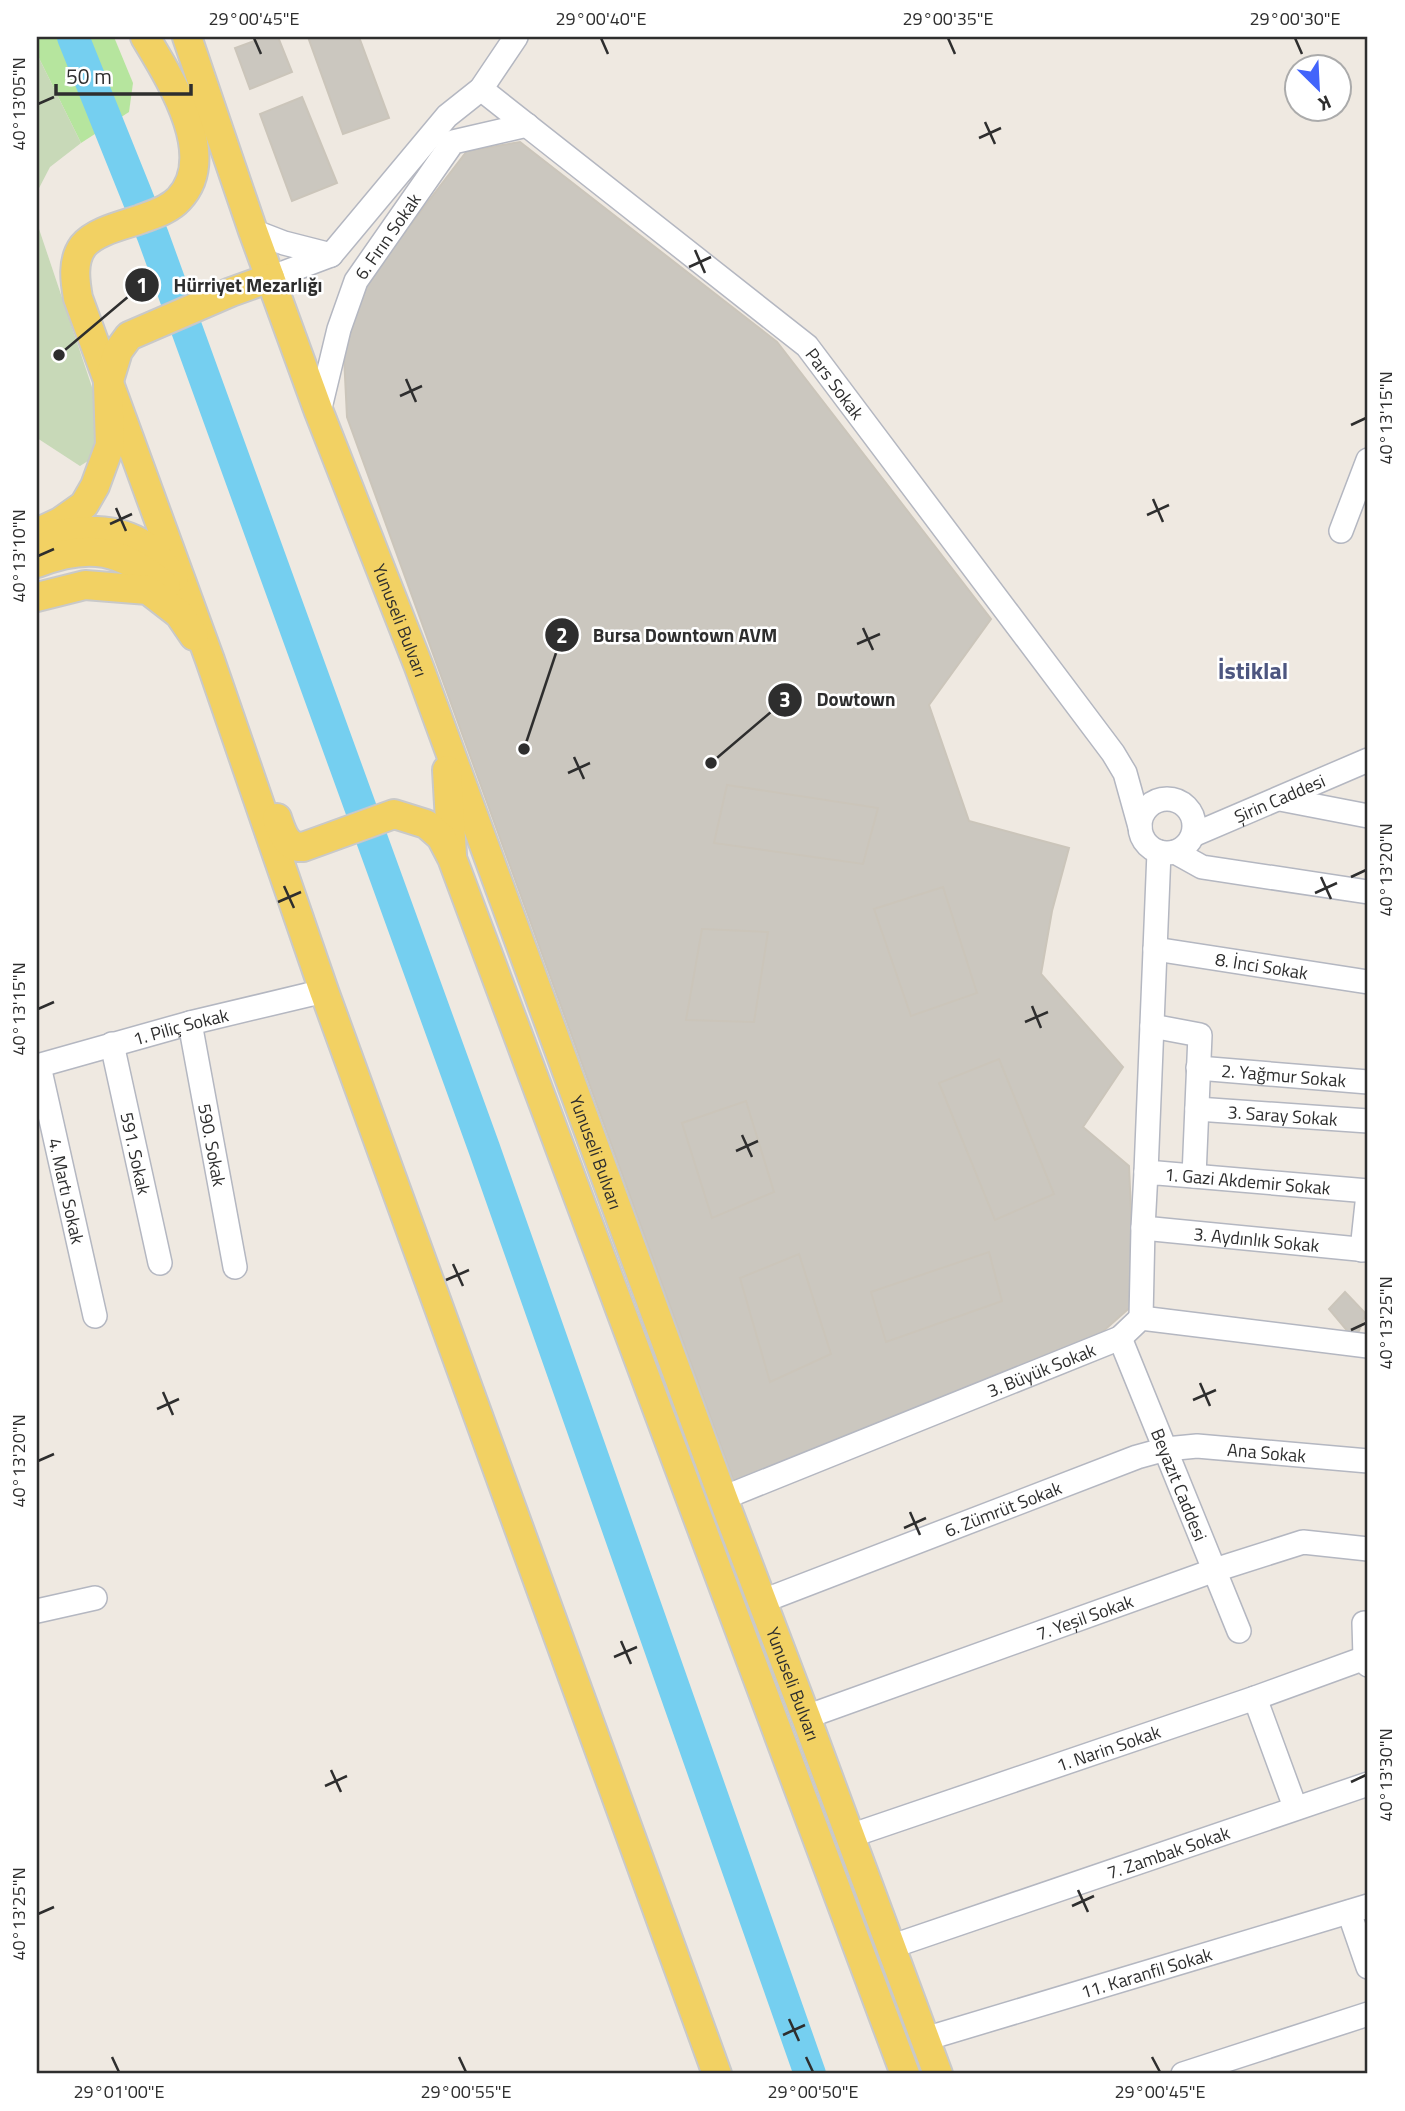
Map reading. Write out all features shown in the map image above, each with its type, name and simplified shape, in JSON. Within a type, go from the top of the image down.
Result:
[{"type":"main road","points":[[145,37],[176,91],[195,144],[192,174],[187,190],[178,201],[166,209],[98,235],[84,245],[75,263],[78,298],[197,622],[324,991],[718,2074]]},
{"type":"main road","name":"Yunuseli Bulvarı","points":[[187,37],[253,231],[319,412],[441,727],[723,1498],[938,2074]]},
{"type":"main road","points":[[37,535],[84,505],[95,486],[110,445],[108,384],[118,351],[129,337],[231,292],[270,278]]},
{"type":"main road","points":[[37,535],[88,530],[113,532],[144,545],[183,586],[211,625],[224,652],[287,842],[295,848],[394,814],[426,824],[441,836],[452,858]]},
{"type":"main road","points":[[37,563],[85,550],[122,556],[149,572],[173,592],[197,622]]},
{"type":"main road","points":[[37,597],[85,585],[148,590],[179,614],[210,660]]},
{"type":"main road","points":[[441,727],[449,781],[452,858]]},
{"type":"main road","name":"Yunuseli Bulvarı","points":[[452,858],[905,2074]]},
{"type":"street","name":"6. Fırın Sokak","points":[[270,278],[331,255],[447,116],[481,89],[516,37]]},
{"type":"street","name":"Pars Sokak","points":[[481,89],[807,346],[1113,753]]},
{"type":"street","name":"6. Fırın Sokak","points":[[319,412],[339,329],[356,281],[453,142],[527,125]]},
{"type":"street","points":[[253,231],[284,243],[331,255]]},
{"type":"street","points":[[1341,531],[1368,460]]},
{"type":"street","points":[[1113,753],[1151,787],[1183,804],[1193,818],[1193,835],[1183,848],[1167,852]]},
{"type":"street","points":[[1113,753],[1125,773],[1146,843],[1202,867],[1368,892]]},
{"type":"street","name":"Şirin Caddesi","points":[[1193,835],[1368,760]]},
{"type":"street","points":[[1280,799],[1368,816]]},
{"type":"street","points":[[1140,827],[1141,818],[1151,805],[1159,800],[1176,800]]},
{"type":"street","points":[[1146,1172],[1155,949],[1167,852]]},
{"type":"street","name":"8. İnci Sokak","points":[[1155,949],[1368,982]]},
{"type":"street","name":"1. Piliç Sokak","points":[[38,1066],[190,1023],[324,991]]},
{"type":"street","name":"590. Sokak","points":[[190,1023],[235,1267]]},
{"type":"street","name":"2. Yağmur Sokak","points":[[1152,1026],[1200,1035],[1194,1176]]},
{"type":"street","name":"591. Sokak","points":[[112,1044],[160,1263]]},
{"type":"street","name":"4. Martı Sokak","points":[[38,1066],[96,1316]]},
{"type":"street","name":"2. Yağmur Sokak","points":[[1198,1068],[1368,1082]]},
{"type":"street","name":"3. Saray Sokak","points":[[1197,1109],[1368,1121]]},
{"type":"street","name":"1. Gazi Akdemir Sokak","points":[[1141,1318],[1146,1172],[1368,1193]]},
{"type":"street","points":[[1365,1250],[1368,1193]]},
{"type":"street","name":"3. Aydınlık Sokak","points":[[1143,1228],[1365,1250]]},
{"type":"street","points":[[1141,1318],[1368,1346]]},
{"type":"street","name":"3. Büyük Sokak","points":[[723,1498],[1120,1338],[1141,1318]]},
{"type":"street","name":"Beyazıt Caddesi","points":[[1120,1338],[1239,1631]]},
{"type":"street","name":"Ana Sokak","points":[[1166,1449],[1198,1446],[1368,1461]]},
{"type":"street","name":"6. Zümrüt Sokak","points":[[763,1601],[1136,1457],[1166,1449]]},
{"type":"street","name":"7. Yeşil Sokak","points":[[806,1717],[1215,1570],[1303,1542],[1368,1549]]},
{"type":"street","points":[[37,1611],[95,1598]]},
{"type":"street","points":[[1367,1662],[1364,1623],[1368,1624]]},
{"type":"street","name":"1. Narin Sokak","points":[[850,1836],[1367,1662]]},
{"type":"street","points":[[1255,1698],[1295,1807]]},
{"type":"street","name":"7. Zambak Sokak","points":[[890,1947],[1368,1784]]},
{"type":"street","points":[[1359,1909],[1368,1967]]},
{"type":"street","name":"11. Karanfil Sokak","points":[[925,2039],[1359,1909]]},
{"type":"street","points":[[1183,2074],[1368,2014]]},
{"type":"green space","points":[[37,37],[114,37],[133,83],[129,112],[81,143],[37,54]]},
{"type":"green space","points":[[37,54],[81,143],[50,167],[37,192]]},
{"type":"green space","points":[[37,223],[93,390],[99,420],[98,441],[91,459],[80,466],[37,438]]},
{"type":"building","points":[[265,37],[278,37],[292,72],[250,89],[235,48]]},
{"type":"building","points":[[308,37],[359,37],[389,118],[343,134]]},
{"type":"building","points":[[302,97],[337,183],[292,201],[260,114]]},
{"type":"building","points":[[520,142],[777,342],[991,619],[929,705],[969,821],[1069,848],[1052,911],[1041,974],[1123,1067],[1083,1127],[1129,1166],[1135,1303],[1074,1357],[734,1482],[347,417],[344,356],[365,284],[467,151]]},
{"type":"building","points":[[727,785],[878,808],[863,864],[714,843]]},
{"type":"building","points":[[943,887],[977,993],[911,1016],[874,909]]},
{"type":"building","points":[[702,929],[768,932],[754,1022],[686,1020]]},
{"type":"building","points":[[999,1059],[1054,1194],[995,1220],[939,1083]]},
{"type":"building","points":[[746,1101],[774,1192],[712,1218],[682,1123]]},
{"type":"building","points":[[989,1252],[1002,1301],[886,1342],[871,1292]]},
{"type":"building","points":[[799,1254],[831,1354],[770,1382],[740,1278]]},
{"type":"building","points":[[1345,1292],[1366,1314],[1355,1340],[1329,1309]]},
{"type":"waterway","points":[[73,37],[153,236],[484,1148],[810,2074]]},
{"type":"place","name":"Hürriyet Mezarlığı","points":[[59,355]]},
{"type":"place","name":"Bursa Downtown AVM","points":[[524,749]]},
{"type":"place","name":"Dowtown","points":[[711,763]]},
{"type":"district","name":"İstiklal","points":[[1253,670]]}]
